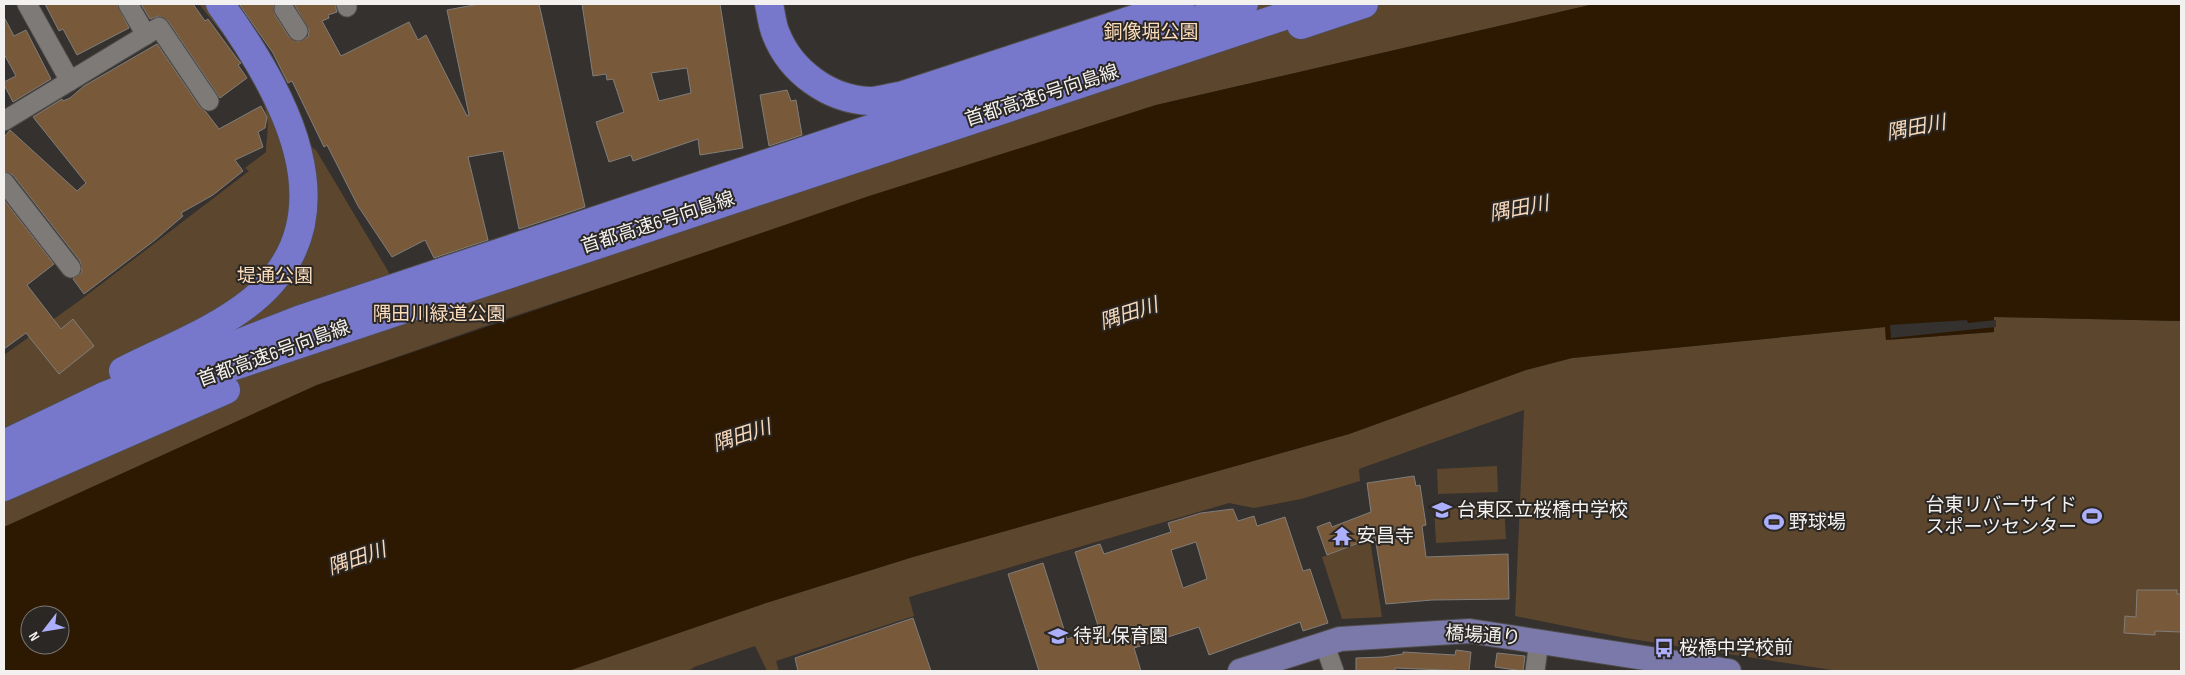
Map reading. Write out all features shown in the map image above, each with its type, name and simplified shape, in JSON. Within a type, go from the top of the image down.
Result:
[{"type":"highway","points":[[4,437],[77,394],[234,315],[272,281],[287,260],[303,216],[304,191],[296,141],[283,110],[248,42],[220,4]]},
{"type":"highway","points":[[769,4],[776,34],[803,74],[825,90],[846,97],[870,101],[900,96],[1180,4]]},
{"type":"highway","name":"首都高速6号向島線","points":[[4,444],[104,396],[301,319],[1244,4]]},
{"type":"highway","name":"首都高速6号向島線","points":[[4,466],[106,418],[232,367],[805,174],[1320,4]]},
{"type":"highway","points":[[805,174],[893,153],[1147,76],[1364,4]]},
{"type":"highway","points":[[4,487],[272,370],[492,289],[527,267]]},
{"type":"main road","name":"橋場通り","points":[[1240,671],[1324,644],[1355,637],[1470,631],[1729,671]]},
{"type":"street","points":[[26,4],[70,80]]},
{"type":"street","points":[[128,4],[146,35]]},
{"type":"street","points":[[284,10],[298,31]]},
{"type":"street","points":[[4,121],[159,27],[209,101]]},
{"type":"street","points":[[4,182],[71,268]]},
{"type":"street","points":[[1535,671],[1540,641]]},
{"type":"street","points":[[1324,644],[1334,671]]},
{"type":"green space","points":[[199,4],[212,4],[307,144],[316,150],[388,271],[401,300],[742,186],[1148,4],[1594,4],[1156,105],[508,318],[317,385],[4,527],[4,355],[83,298],[249,171],[245,168],[266,152],[267,117],[257,86],[240,57]]},
{"type":"green space","points":[[1993,317],[2181,321],[2181,671],[1838,671],[1625,638],[1515,616],[1524,410],[1359,469],[1360,481],[1301,499],[1254,508],[1229,503],[909,597],[914,616],[776,661],[779,671],[767,671],[755,646],[694,667],[689,671],[568,671],[766,603],[913,557],[1349,434],[1526,370],[1572,358],[1885,327],[1886,340],[1994,332]]},
{"type":"green space","points":[[1497,466],[1498,492],[1438,494],[1437,469]]},
{"type":"green space","points":[[1504,503],[1506,539],[1436,543],[1434,507]]},
{"type":"green space","points":[[1370,540],[1382,617],[1342,619],[1322,557]]},
{"type":"water","name":"隅田川","points":[[1594,4],[2181,4],[2181,321],[1994,317],[1994,332],[1886,340],[1885,327],[1572,358],[1526,370],[1349,434],[913,557],[766,603],[568,671],[4,671],[4,527],[317,385],[869,196],[1156,105]]},
{"type":"pier","points":[[1967,320],[1968,323],[1996,320],[1996,327],[1891,338],[1890,325]]},
{"type":"building","points":[[45,4],[117,4],[129,28],[77,55],[63,29],[59,31]]},
{"type":"building","points":[[141,4],[193,4],[205,21],[208,19],[241,63],[238,65],[247,78],[220,98],[168,21],[159,16],[150,19]]},
{"type":"building","points":[[239,4],[274,4],[275,15],[289,37],[298,42],[308,37],[309,30],[294,4],[335,4],[337,12],[328,15],[329,18],[322,21],[341,56],[409,22],[418,40],[426,35],[467,116],[469,115],[447,10],[479,4],[539,4],[585,207],[519,229],[503,151],[468,157],[488,240],[434,258],[425,240],[392,257],[358,206],[327,145],[324,147],[292,81],[288,83],[273,53]]},
{"type":"building","points":[[582,4],[720,4],[743,148],[700,155],[698,139],[633,161],[631,155],[609,162],[596,122],[624,112],[613,79],[607,80],[606,74],[593,76]],"holes":[[[687,68],[691,93],[659,101],[651,73]]]},
{"type":"building","points":[[4,17],[14,36],[26,30],[51,79],[13,102],[4,85],[4,82],[16,76],[4,54]]},
{"type":"building","points":[[157,44],[200,107],[219,129],[261,106],[267,117],[265,128],[258,132],[263,147],[235,160],[243,171],[213,195],[181,213],[183,216],[155,240],[84,294],[73,279],[82,272],[80,261],[13,175],[4,171],[4,137],[10,130],[77,191],[86,183],[33,117],[62,99],[63,101],[70,98],[84,86]]},
{"type":"building","points":[[787,90],[791,101],[796,100],[802,135],[769,146],[760,95]]},
{"type":"building","points":[[4,200],[54,264],[27,285],[61,329],[73,319],[94,346],[59,374],[26,333],[4,349]]},
{"type":"building","points":[[1414,476],[1416,486],[1420,485],[1426,525],[1422,526],[1426,557],[1508,554],[1509,599],[1432,600],[1386,604],[1375,537],[1327,555],[1317,527],[1330,522],[1332,527],[1371,512],[1367,483]]},
{"type":"building","points":[[1233,509],[1238,521],[1254,516],[1257,526],[1285,517],[1303,571],[1310,569],[1328,623],[1303,631],[1300,622],[1209,655],[1199,627],[1134,648],[1141,671],[1039,671],[1008,574],[1043,563],[1067,639],[1099,629],[1075,552],[1100,544],[1104,554],[1171,532],[1168,523],[1201,513]],"holes":[[[1196,542],[1207,579],[1183,588],[1171,550]]]},
{"type":"building","points":[[2137,590],[2177,590],[2177,594],[2181,594],[2181,632],[2155,631],[2155,635],[2124,633],[2125,616],[2136,617]]},
{"type":"building","points":[[913,618],[931,671],[798,671],[795,658]]},
{"type":"building","points":[[1456,650],[1471,652],[1469,671],[1395,668],[1395,671],[1356,671],[1356,658],[1383,657],[1403,654],[1403,652],[1455,655]]},
{"type":"building","points":[[1497,653],[1525,656],[1523,671],[1495,667]]},
{"type":"place","name":"台東区立桜橋中学校","points":[[1442,510]]},
{"type":"place","name":"台東リバーサイド スポーツセンター","points":[[2092,516]]},
{"type":"place","name":"野球場","points":[[1774,522]]},
{"type":"place","name":"安昌寺","points":[[1342,536]]},
{"type":"place","name":"待乳保育園","points":[[1058,636]]},
{"type":"place","name":"桜橋中学校前","points":[[1664,648]]},
{"type":"park label","name":"銅像堀公園","points":[[1151,32]]},
{"type":"park label","name":"堤通公園","points":[[275,276]]},
{"type":"park label","name":"隅田川緑道公園","points":[[439,314]]}]
